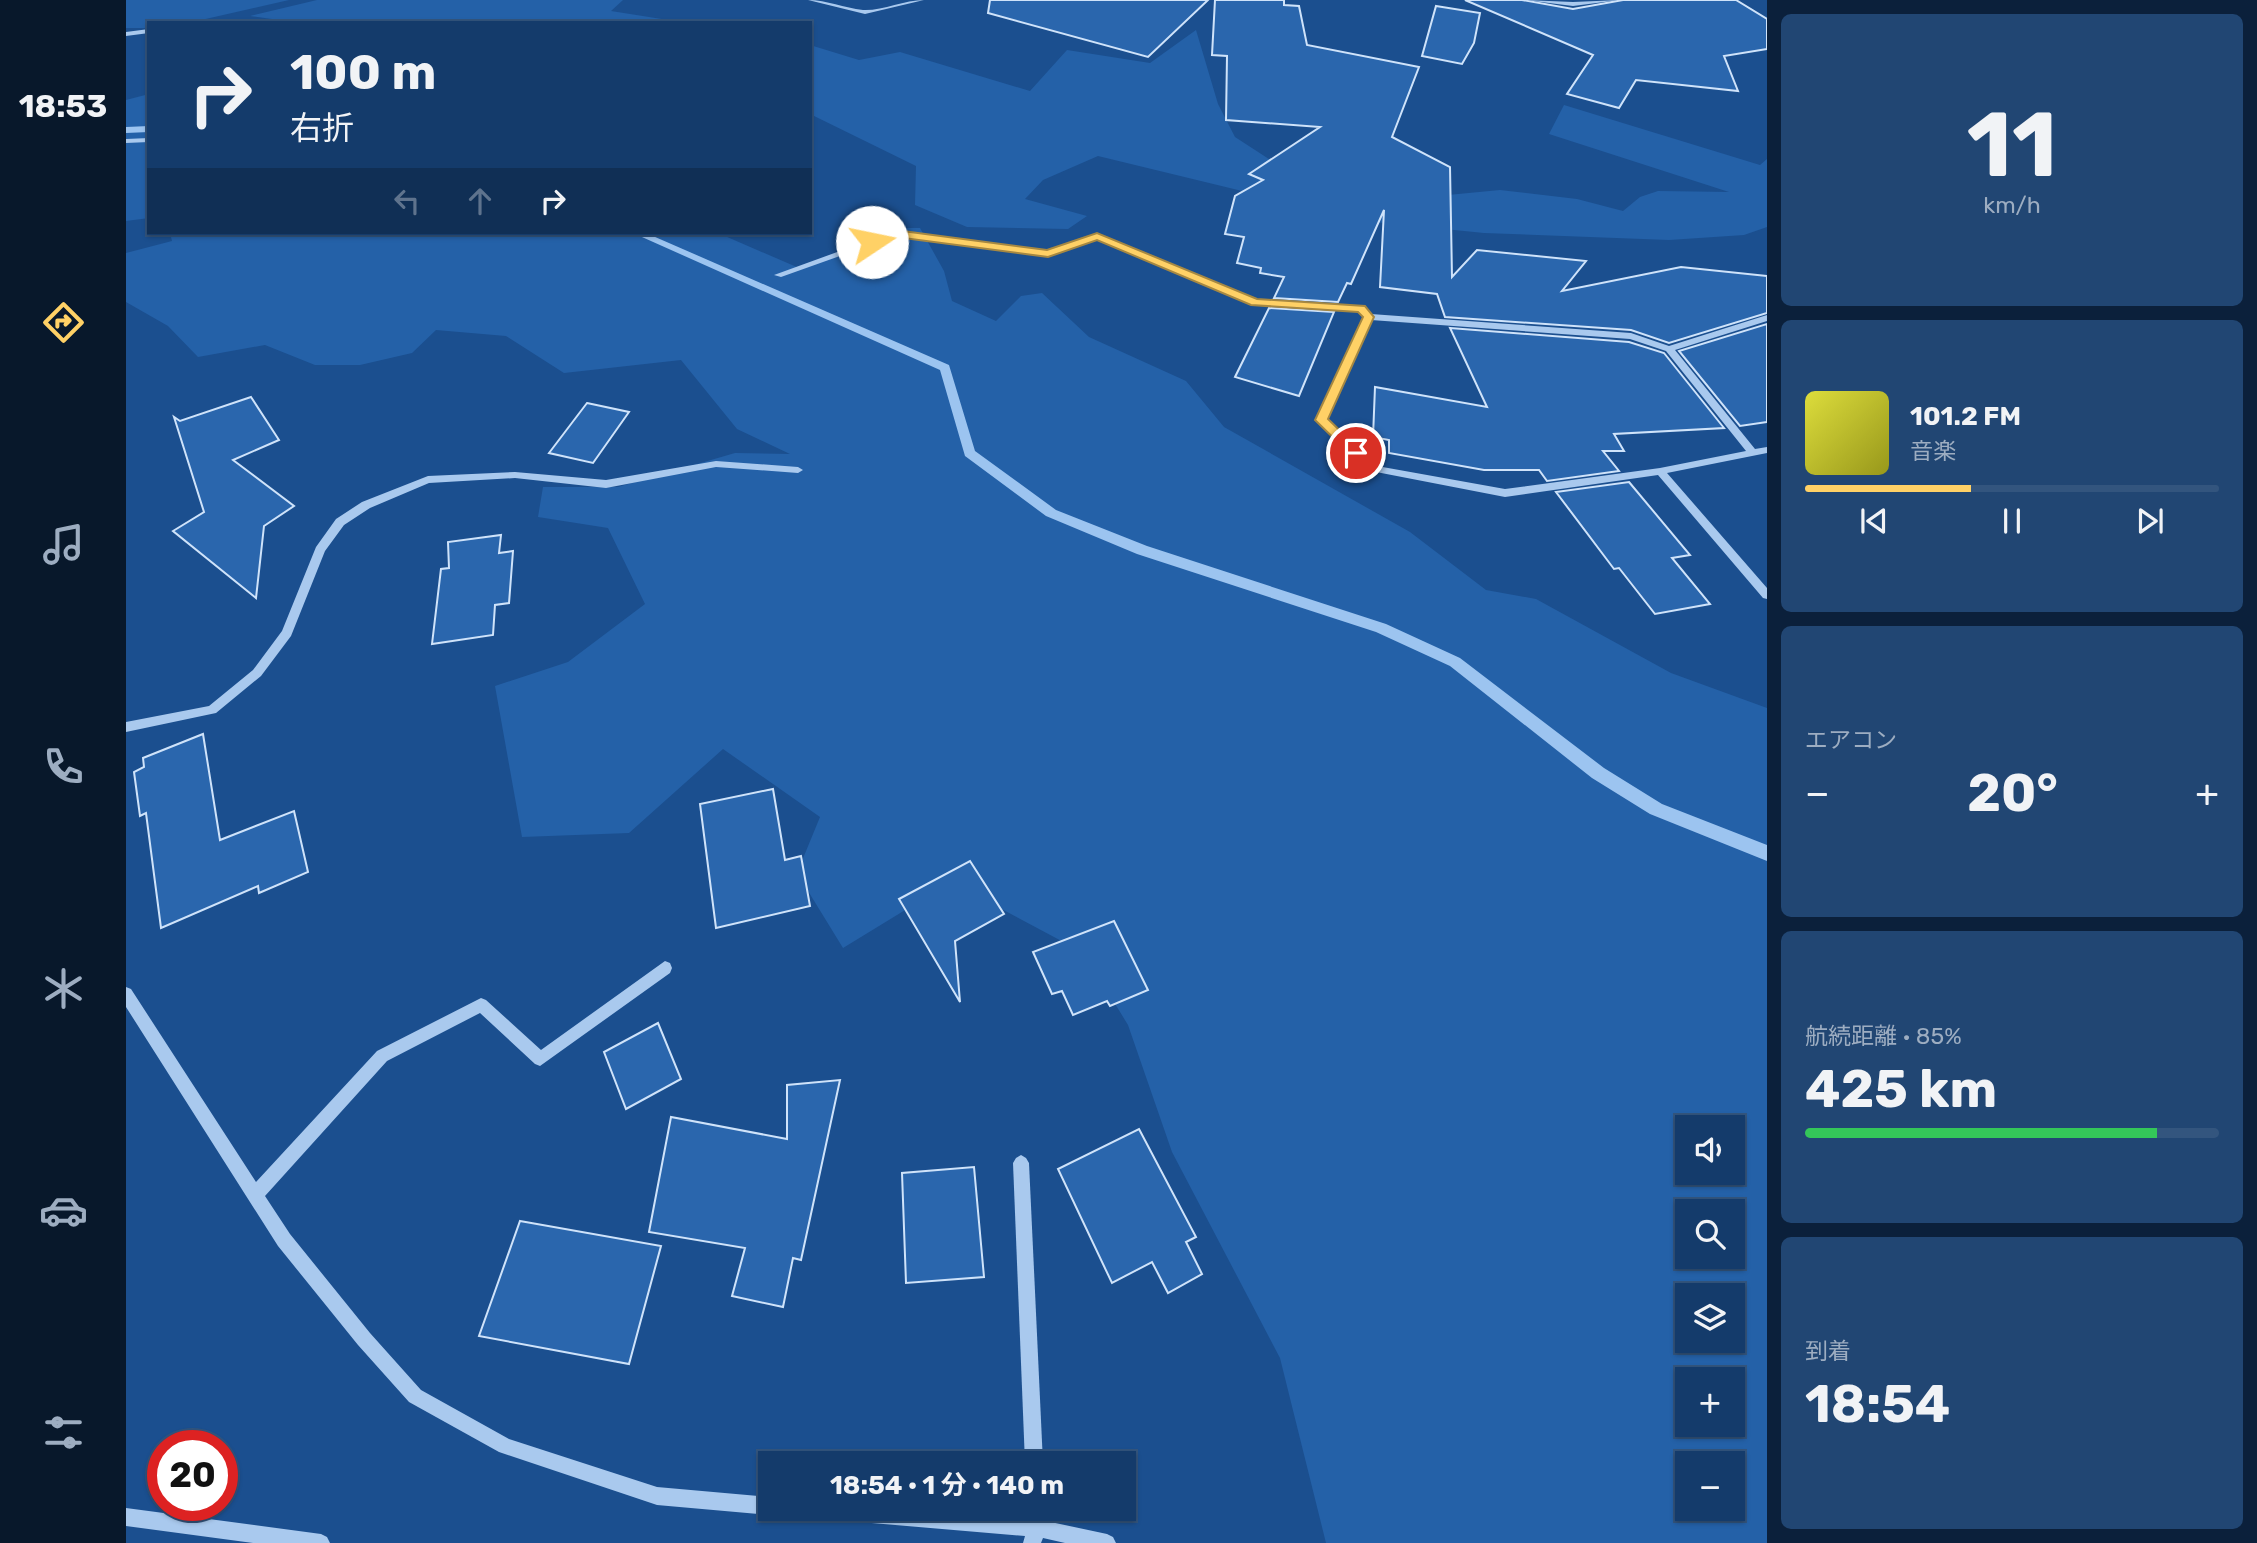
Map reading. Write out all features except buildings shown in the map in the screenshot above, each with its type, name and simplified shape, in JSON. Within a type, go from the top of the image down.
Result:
[{"type":"street","points":[[811,0],[864,12],[921,0]]},
{"type":"street","points":[[1528,0],[1573,4],[1617,0]]},
{"type":"street","points":[[126,34],[147,31]]},
{"type":"street","points":[[126,141],[147,140]]},
{"type":"street","points":[[778,275],[895,233],[1048,254],[1097,236],[1255,302],[1362,309],[1368,317],[1631,336],[1669,349],[1753,453]]},
{"type":"street","points":[[1368,317],[1321,420],[1374,469],[1505,493],[1660,471],[1767,450]]},
{"type":"street","points":[[1669,349],[1767,318]]},
{"type":"street","points":[[126,727],[212,710],[257,673],[287,633],[320,550],[340,522],[366,505],[428,480],[515,475],[606,484],[716,464],[798,470]]},
{"type":"street","points":[[1660,471],[1767,595]]},
{"type":"street","points":[[255,1195],[382,1056],[481,1005],[540,1059],[665,968]]},
{"type":"street","points":[[126,994],[292,1250],[364,1339],[415,1396],[505,1446],[657,1496],[758,1505]]},
{"type":"street","points":[[1021,1163],[1033,1451]]},
{"type":"street","points":[[126,1517],[321,1543]]},
{"type":"street","points":[[914,1521],[1097,1541]]},
{"type":"shaded area","points":[[126,0],[289,0],[197,21],[147,21],[147,28],[126,28]]},
{"type":"shaded area","points":[[317,0],[623,0],[611,11],[674,21],[286,21],[250,16]]},
{"type":"shaded area","points":[[1196,30],[1218,104],[1235,137],[1335,202],[1380,214],[1427,197],[1500,190],[1577,199],[1623,211],[1640,197],[1658,191],[1729,192],[1549,134],[1564,105],[1760,165],[1767,159],[1767,227],[1744,235],[1669,240],[1484,233],[1365,221],[1098,156],[1043,180],[1025,199],[1087,216],[1068,229],[967,227],[915,205],[916,166],[812,115],[812,46],[859,60],[900,52],[1030,91],[1067,50],[1150,63]]},
{"type":"shaded area","points":[[147,95],[147,218],[126,221],[126,100]]},
{"type":"shaded area","points":[[900,228],[920,228],[944,271],[952,301],[996,321],[1021,296],[1042,293],[1089,337],[1186,381],[1224,427],[1410,532],[1486,590],[1536,599],[1671,673],[1767,708],[1767,1543],[1326,1543],[1280,1358],[1172,1152],[1128,1025],[1084,953],[951,882],[843,948],[797,873],[820,817],[723,749],[629,833],[522,837],[495,686],[568,662],[645,604],[608,528],[538,517],[543,487],[618,487],[735,453],[790,454],[737,429],[681,360],[564,373],[506,336],[436,330],[412,353],[360,365],[315,365],[265,345],[198,357],[168,326],[126,302],[126,253],[172,241],[170,235],[723,235],[799,268],[852,252]]},
{"type":"waterway","points":[[126,130],[147,129]]},
{"type":"waterway","points":[[643,235],[945,368],[969,453],[1051,513],[1142,550],[1381,628],[1455,662],[1598,773],[1656,809],[1767,853]]},
{"type":"route","points":[[872,242],[895,233],[1048,254],[1097,236],[1255,302],[1362,309],[1368,317],[1321,420],[1356,453]]}]
